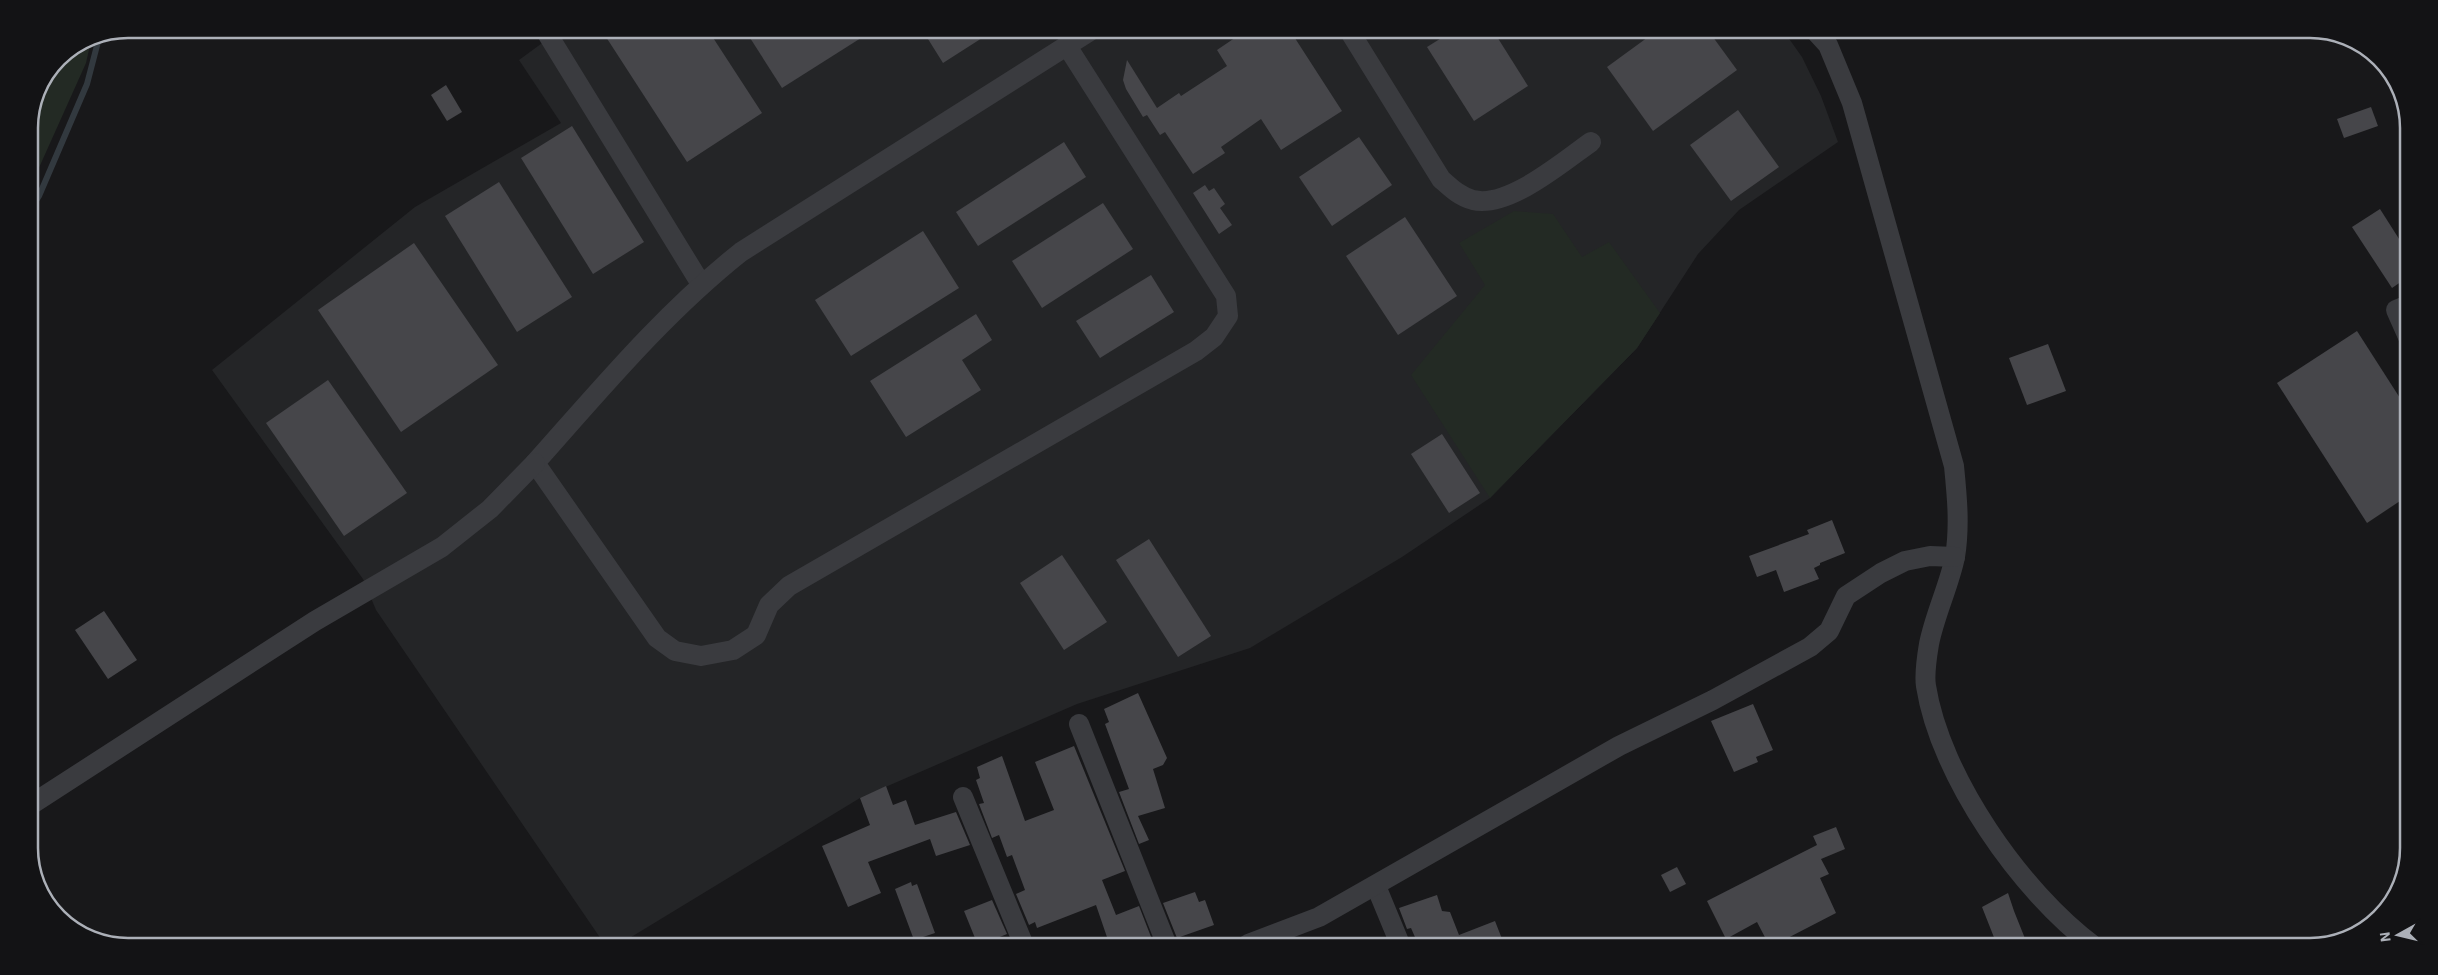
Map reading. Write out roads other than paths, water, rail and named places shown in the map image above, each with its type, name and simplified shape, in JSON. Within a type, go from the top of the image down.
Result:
[{"type":"street","points":[[550,38],[701,284]]},
{"type":"street","points":[[38,800],[316,621],[442,547],[490,509],[535,463],[654,330],[701,284],[741,252],[1079,38]]},
{"type":"street","points":[[1354,38],[1441,179],[1456,193],[1474,200],[1497,199],[1520,192],[1591,142]]},
{"type":"street","points":[[1822,38],[1828,45],[1852,103],[1954,466],[1958,507],[1955,557],[1929,645],[1925,684],[1932,713],[1950,761],[1980,817],[2024,878],[2086,938]]},
{"type":"street","points":[[535,463],[657,638],[675,651],[701,656],[733,650],[756,635],[769,606],[789,586],[1196,351],[1214,337],[1228,316],[1226,296],[1067,46]]},
{"type":"street","points":[[2400,308],[2396,310],[2400,319]]},
{"type":"street","points":[[1264,938],[1319,917],[1619,746],[1713,700],[1810,646],[1829,631],[1846,596],[1881,572],[1904,561],[1930,556],[1955,557]]},
{"type":"street","points":[[1079,724],[1164,938]]},
{"type":"street","points":[[963,797],[1021,938]]},
{"type":"street","points":[[1376,886],[1398,938]]},
{"type":"waterway","points":[[38,198],[87,84],[98,42]]}]
